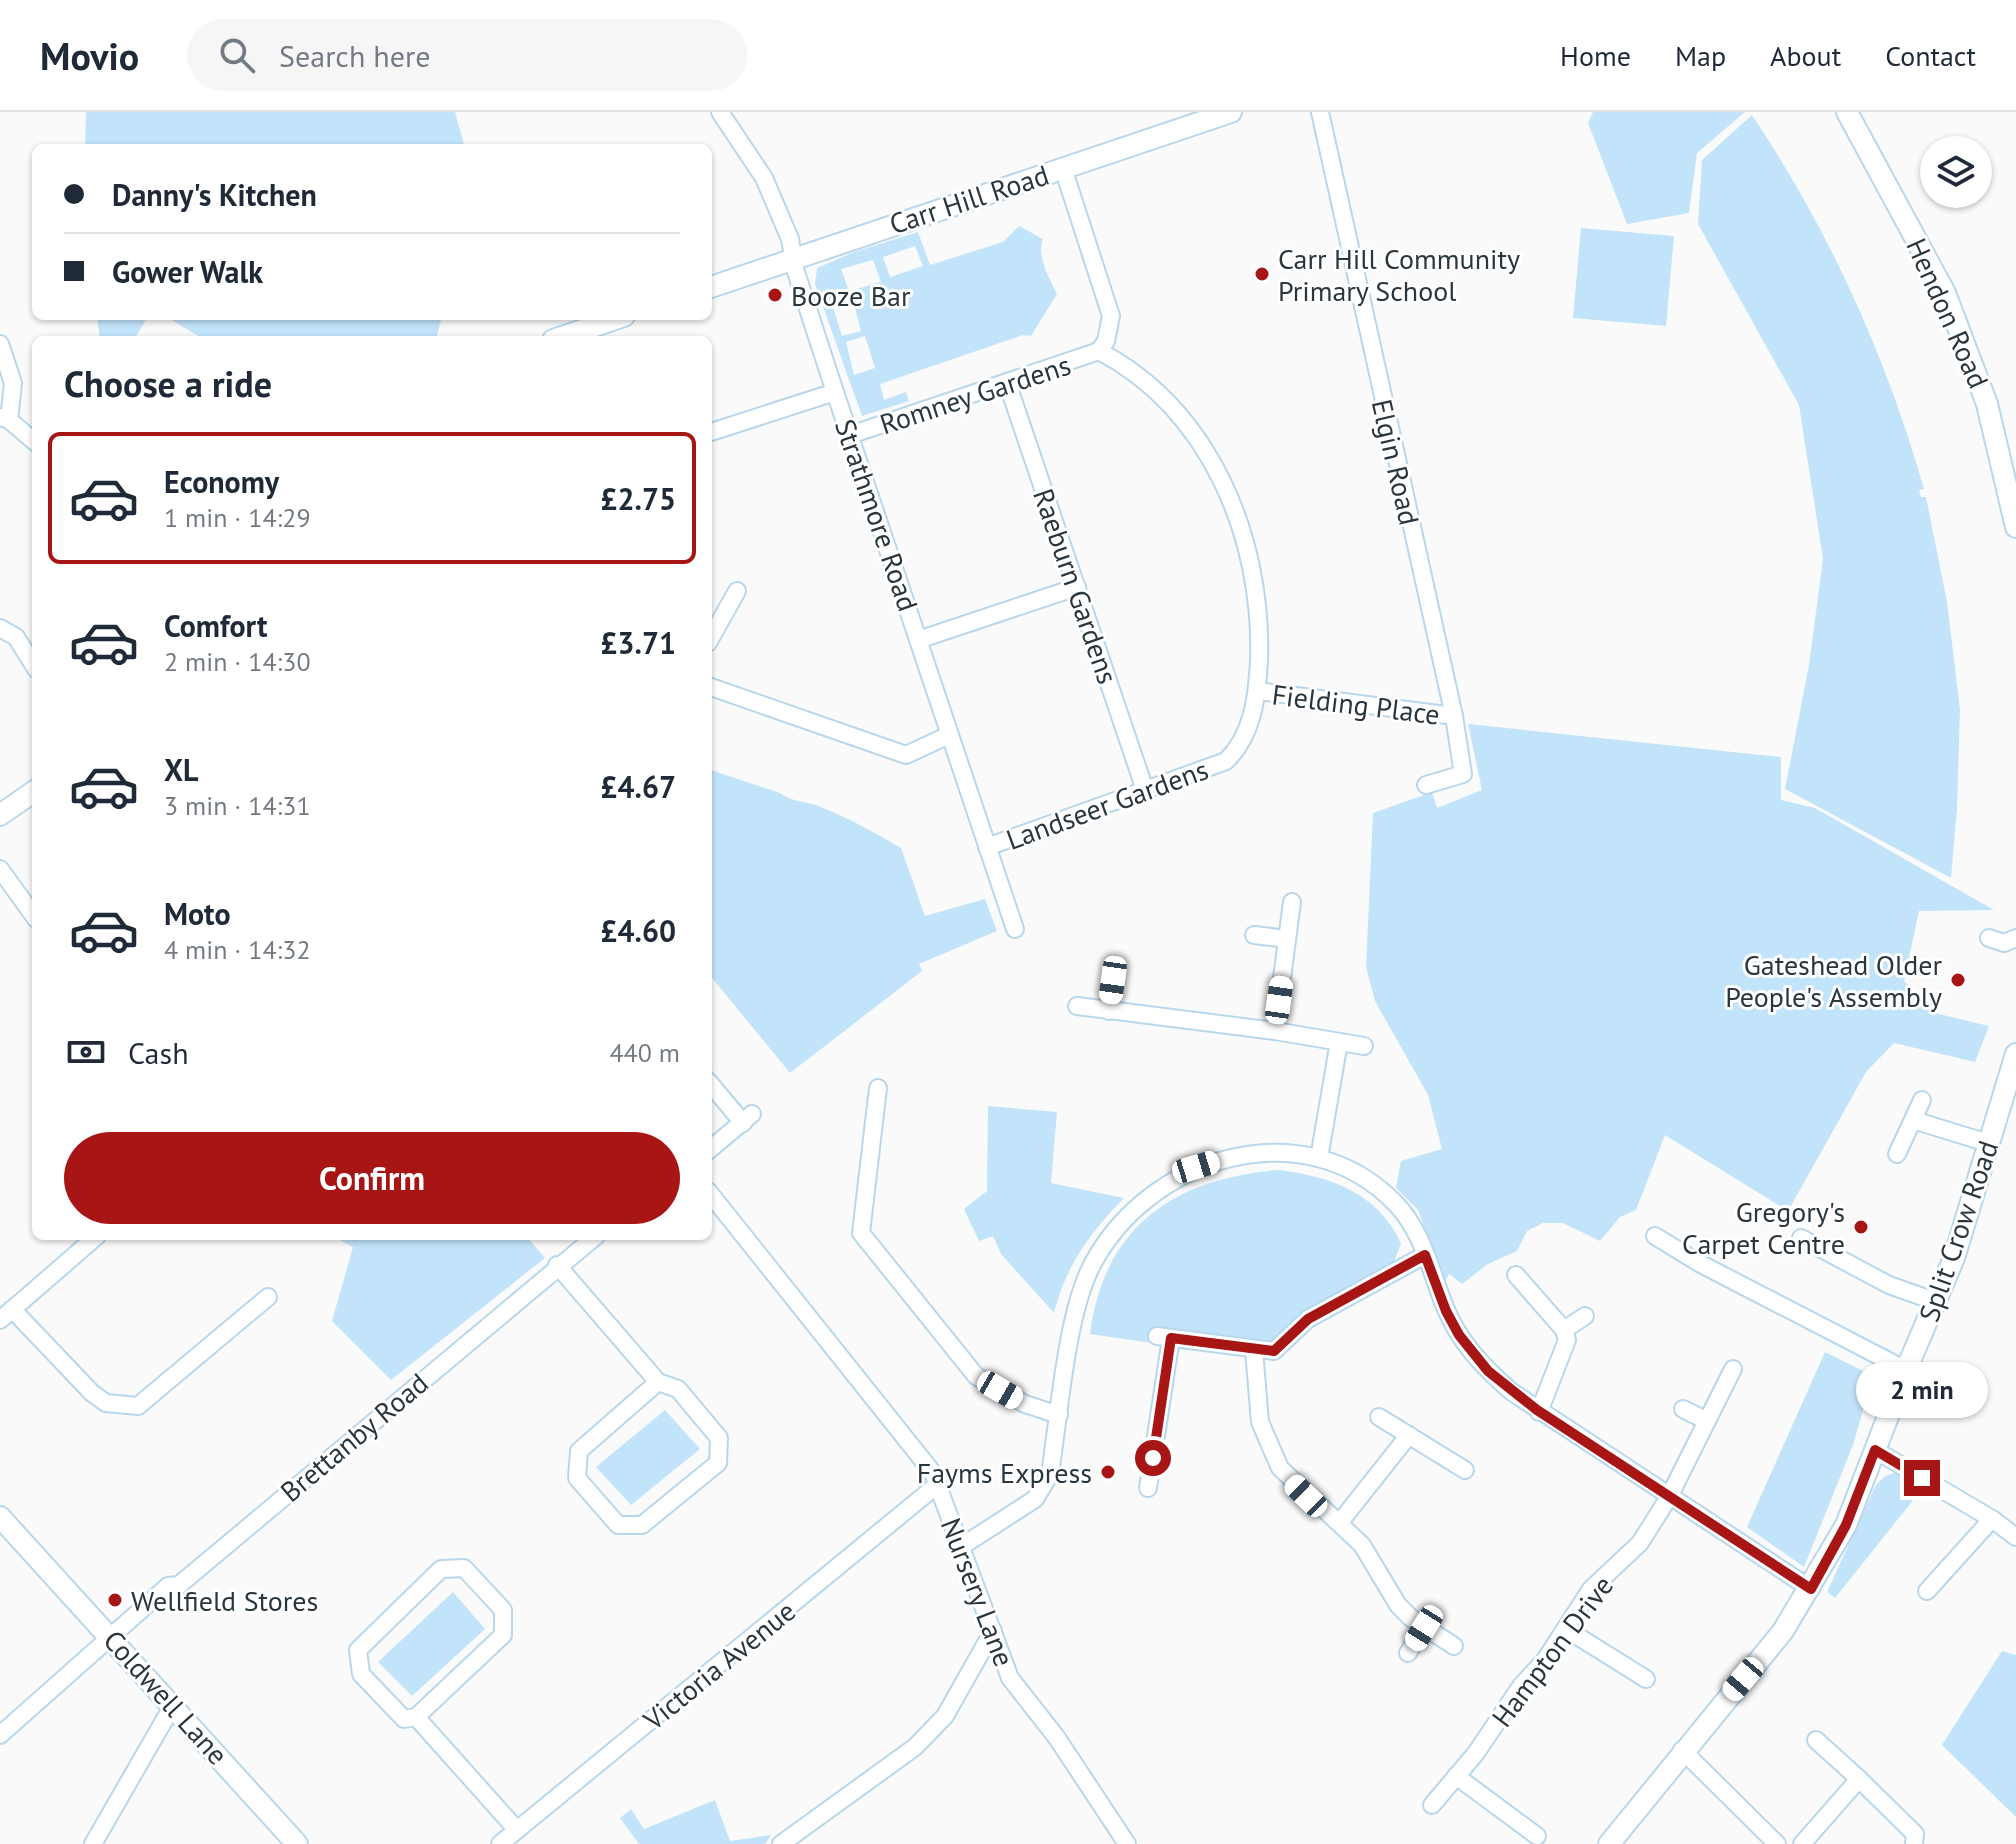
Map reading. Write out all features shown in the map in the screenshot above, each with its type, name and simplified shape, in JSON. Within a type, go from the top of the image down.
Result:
[{"type":"street","name":"Strathmore Road","points":[[720,112],[773,194],[835,392],[1015,929]]},
{"type":"street","name":"Carr Hill Road","points":[[712,287],[1231,112]]},
{"type":"street","name":"Elgin Road","points":[[1320,112],[1454,716],[1463,774],[1426,785]]},
{"type":"street","name":"Hendon Road","points":[[1847,112],[1945,293],[2011,473],[2016,527]]},
{"type":"street","points":[[1063,168],[1111,316],[1106,341],[1099,351],[1143,379],[1182,420],[1209,456],[1224,484],[1252,561],[1258,592],[1258,691]]},
{"type":"street","points":[[559,336],[579,323]]},
{"type":"street","points":[[0,344],[13,383],[4,418],[32,440]]},
{"type":"street","name":"Romney Gardens","points":[[850,435],[1099,351]]},
{"type":"street","name":"Raeburn Gardens","points":[[1007,382],[1145,790]]},
{"type":"street","points":[[712,432],[835,392]]},
{"type":"street","points":[[918,640],[1077,587]]},
{"type":"street","points":[[712,636],[737,591]]},
{"type":"street","points":[[0,628],[16,637],[32,663]]},
{"type":"street","points":[[712,687],[906,755],[949,735]]},
{"type":"street","name":"Fielding Place","points":[[1258,691],[1454,716]]},
{"type":"street","name":"Landseer Gardens","points":[[987,847],[1226,761],[1242,745],[1258,691]]},
{"type":"street","points":[[0,815],[32,793]]},
{"type":"street","points":[[0,869],[32,913]]},
{"type":"street","points":[[1275,1031],[1292,902]]},
{"type":"street","points":[[1254,935],[1287,939]]},
{"type":"street","points":[[1989,938],[2004,943],[2016,938]]},
{"type":"street","points":[[1109,1011],[1113,980]]},
{"type":"street","points":[[1077,1006],[1275,1031],[1364,1046]]},
{"type":"street","points":[[1319,1158],[1339,1042]]},
{"type":"street","name":"Split Crow Road","points":[[1609,1844],[1682,1750],[1783,1631],[1811,1589],[1846,1525],[1906,1370],[1954,1258],[2016,1054]]},
{"type":"street","points":[[712,1085],[748,1118],[712,1148]]},
{"type":"street","points":[[878,1088],[861,1233],[976,1376],[1025,1404],[1059,1415]]},
{"type":"street","points":[[1897,1154],[1922,1100]]},
{"type":"street","points":[[1913,1120],[1988,1143]]},
{"type":"street","points":[[962,1546],[1035,1499],[1050,1474],[1080,1297],[1091,1267],[1113,1232],[1139,1203],[1196,1167],[1258,1153],[1319,1158],[1375,1184],[1398,1206],[1416,1231],[1459,1335],[1488,1371],[1539,1412],[1811,1589]]},
{"type":"street","name":"Nursery Lane","points":[[712,1196],[924,1461],[962,1546],[1010,1678],[1057,1738],[1127,1844]]},
{"type":"street","points":[[1655,1236],[1699,1263],[1906,1370]]},
{"type":"street","points":[[1801,1238],[1889,1285],[1937,1302]]},
{"type":"street","points":[[92,1240],[6,1314],[106,1403],[138,1406],[268,1297]]},
{"type":"street","name":"Brettanby Road","points":[[0,1735],[168,1586],[179,1585],[557,1265],[591,1240]]},
{"type":"street","points":[[1148,1488],[1164,1337],[1266,1352],[1282,1347],[1308,1319],[1425,1255]]},
{"type":"street","points":[[557,1265],[658,1382],[678,1389],[719,1438],[718,1463],[642,1525],[618,1525],[577,1478],[579,1451],[658,1382]]},
{"type":"street","points":[[1516,1275],[1564,1330],[1564,1349],[1539,1412]]},
{"type":"street","points":[[1564,1330],[1585,1316]]},
{"type":"street","points":[[1254,1350],[1260,1422],[1271,1454],[1292,1483],[1340,1522],[1374,1560],[1398,1605],[1424,1628],[1454,1646]]},
{"type":"street","name":"Hampton Drive","points":[[1432,1805],[1566,1629],[1591,1589],[1640,1543],[1669,1497],[1733,1369]]},
{"type":"street","points":[[1683,1409],[1707,1421]]},
{"type":"street","points":[[1379,1417],[1465,1470]]},
{"type":"street","points":[[1340,1522],[1409,1435]]},
{"type":"street","points":[[1875,1450],[1992,1519],[2016,1537]]},
{"type":"street","name":"Victoria Avenue","points":[[500,1844],[937,1485]]},
{"type":"street","name":"Coldwell Lane","points":[[0,1517],[112,1636],[297,1844]]},
{"type":"street","points":[[1927,1591],[1992,1519]]},
{"type":"street","points":[[464,1568],[503,1610],[503,1635],[416,1717],[404,1719],[361,1674],[358,1650],[441,1569],[464,1568]]},
{"type":"street","points":[[1408,1653],[1424,1628]]},
{"type":"street","points":[[1566,1629],[1646,1679]]},
{"type":"street","points":[[781,1844],[915,1747],[945,1716],[993,1631]]},
{"type":"street","points":[[93,1844],[173,1705]]},
{"type":"street","points":[[416,1717],[517,1830]]},
{"type":"street","points":[[1816,1740],[1915,1834],[1914,1844]]},
{"type":"street","points":[[1682,1750],[1777,1844]]},
{"type":"street","points":[[1456,1776],[1537,1836]]},
{"type":"street","points":[[1802,1844],[1859,1779]]},
{"type":"shaded area","points":[[86,112],[455,112],[464,144],[85,144]]},
{"type":"shaded area","points":[[1593,112],[1745,112],[1697,153],[1689,213],[1627,224],[1588,123]]},
{"type":"shaded area","points":[[1752,115],[1806,203],[1853,295],[1892,391],[1924,489],[1919,490],[1921,497],[1926,497],[1947,602],[1960,710],[1951,878],[1785,789],[1809,665],[1823,559],[1799,405],[1698,224],[1702,160]]},
{"type":"shaded area","points":[[1019,226],[1043,239],[1042,259],[1057,294],[1031,336],[1023,335],[880,384],[884,400],[906,392],[909,401],[862,416],[815,284],[817,268],[854,252],[918,232],[930,265],[1003,242]],"holes":[[[915,246],[923,266],[890,277],[883,257]],[[873,260],[881,282],[849,291],[841,269]],[[852,297],[861,331],[842,336],[832,304]],[[865,336],[875,368],[854,375],[846,342]]]},
{"type":"shaded area","points":[[1581,228],[1674,236],[1666,326],[1573,318]]},
{"type":"shaded area","points":[[98,320],[146,320],[136,336],[100,336]]},
{"type":"shaded area","points":[[172,320],[441,320],[437,336],[198,336]]},
{"type":"shaded area","points":[[1468,724],[1781,757],[1781,800],[1815,808],[1994,910],[1919,911],[1904,981],[1939,1014],[1989,1026],[1975,1062],[1894,1043],[1866,1072],[1788,1211],[1665,1135],[1636,1210],[1620,1217],[1600,1241],[1563,1223],[1543,1223],[1527,1231],[1517,1251],[1488,1264],[1462,1284],[1449,1274],[1444,1283],[1418,1210],[1396,1188],[1401,1161],[1442,1149],[1428,1095],[1375,1001],[1366,967],[1373,813],[1432,792],[1437,808],[1482,790]]},
{"type":"shaded area","points":[[712,770],[821,807],[901,848],[925,916],[985,899],[997,931],[919,964],[922,971],[790,1073],[712,978]]},
{"type":"shaded area","points":[[988,1106],[1057,1112],[1051,1183],[1124,1198],[1100,1224],[1072,1265],[1054,1313],[1001,1254],[993,1236],[979,1241],[964,1209],[987,1191]]},
{"type":"shaded area","points":[[1278,1170],[1334,1183],[1366,1200],[1379,1211],[1401,1243],[1394,1262],[1305,1310],[1271,1346],[1154,1330],[1152,1343],[1090,1334],[1098,1296],[1111,1264],[1128,1237],[1151,1214],[1177,1197],[1207,1184]]},
{"type":"shaded area","points":[[340,1240],[529,1240],[545,1258],[391,1380],[332,1321],[353,1247]]},
{"type":"shaded area","points":[[1825,1352],[1873,1376],[1853,1445],[1804,1567],[1747,1527]]},
{"type":"shaded area","points":[[665,1410],[700,1449],[631,1505],[596,1467]]},
{"type":"shaded area","points":[[1898,1472],[1922,1489],[1835,1598],[1827,1592],[1876,1485],[1885,1476]]},
{"type":"shaded area","points":[[453,1592],[485,1629],[412,1696],[378,1662]]},
{"type":"shaded area","points":[[2002,1651],[2016,1655],[2016,1817],[1942,1745]]},
{"type":"shaded area","points":[[715,1800],[730,1841],[771,1835],[765,1844],[639,1844],[620,1818],[631,1809],[644,1829]]},
{"type":"place","name":"Carr Hill Community Primary School","points":[[1262,274]]},
{"type":"place","name":"Booze Bar","points":[[775,295]]},
{"type":"place","name":"Gateshead Older People's Assembly","points":[[1958,980]]},
{"type":"place","name":"Gregory's Carpet Centre","points":[[1861,1227]]},
{"type":"place","name":"Fayms Express","points":[[1108,1472]]},
{"type":"place","name":"Wellfield Stores","points":[[115,1600]]},
{"type":"route","points":[[1153,1458],[1171,1338],[1274,1351],[1290,1340],[1308,1319],[1425,1255],[1446,1311],[1459,1335],[1488,1371],[1512,1392],[1811,1589],[1846,1525],[1875,1450],[1922,1478]]}]
